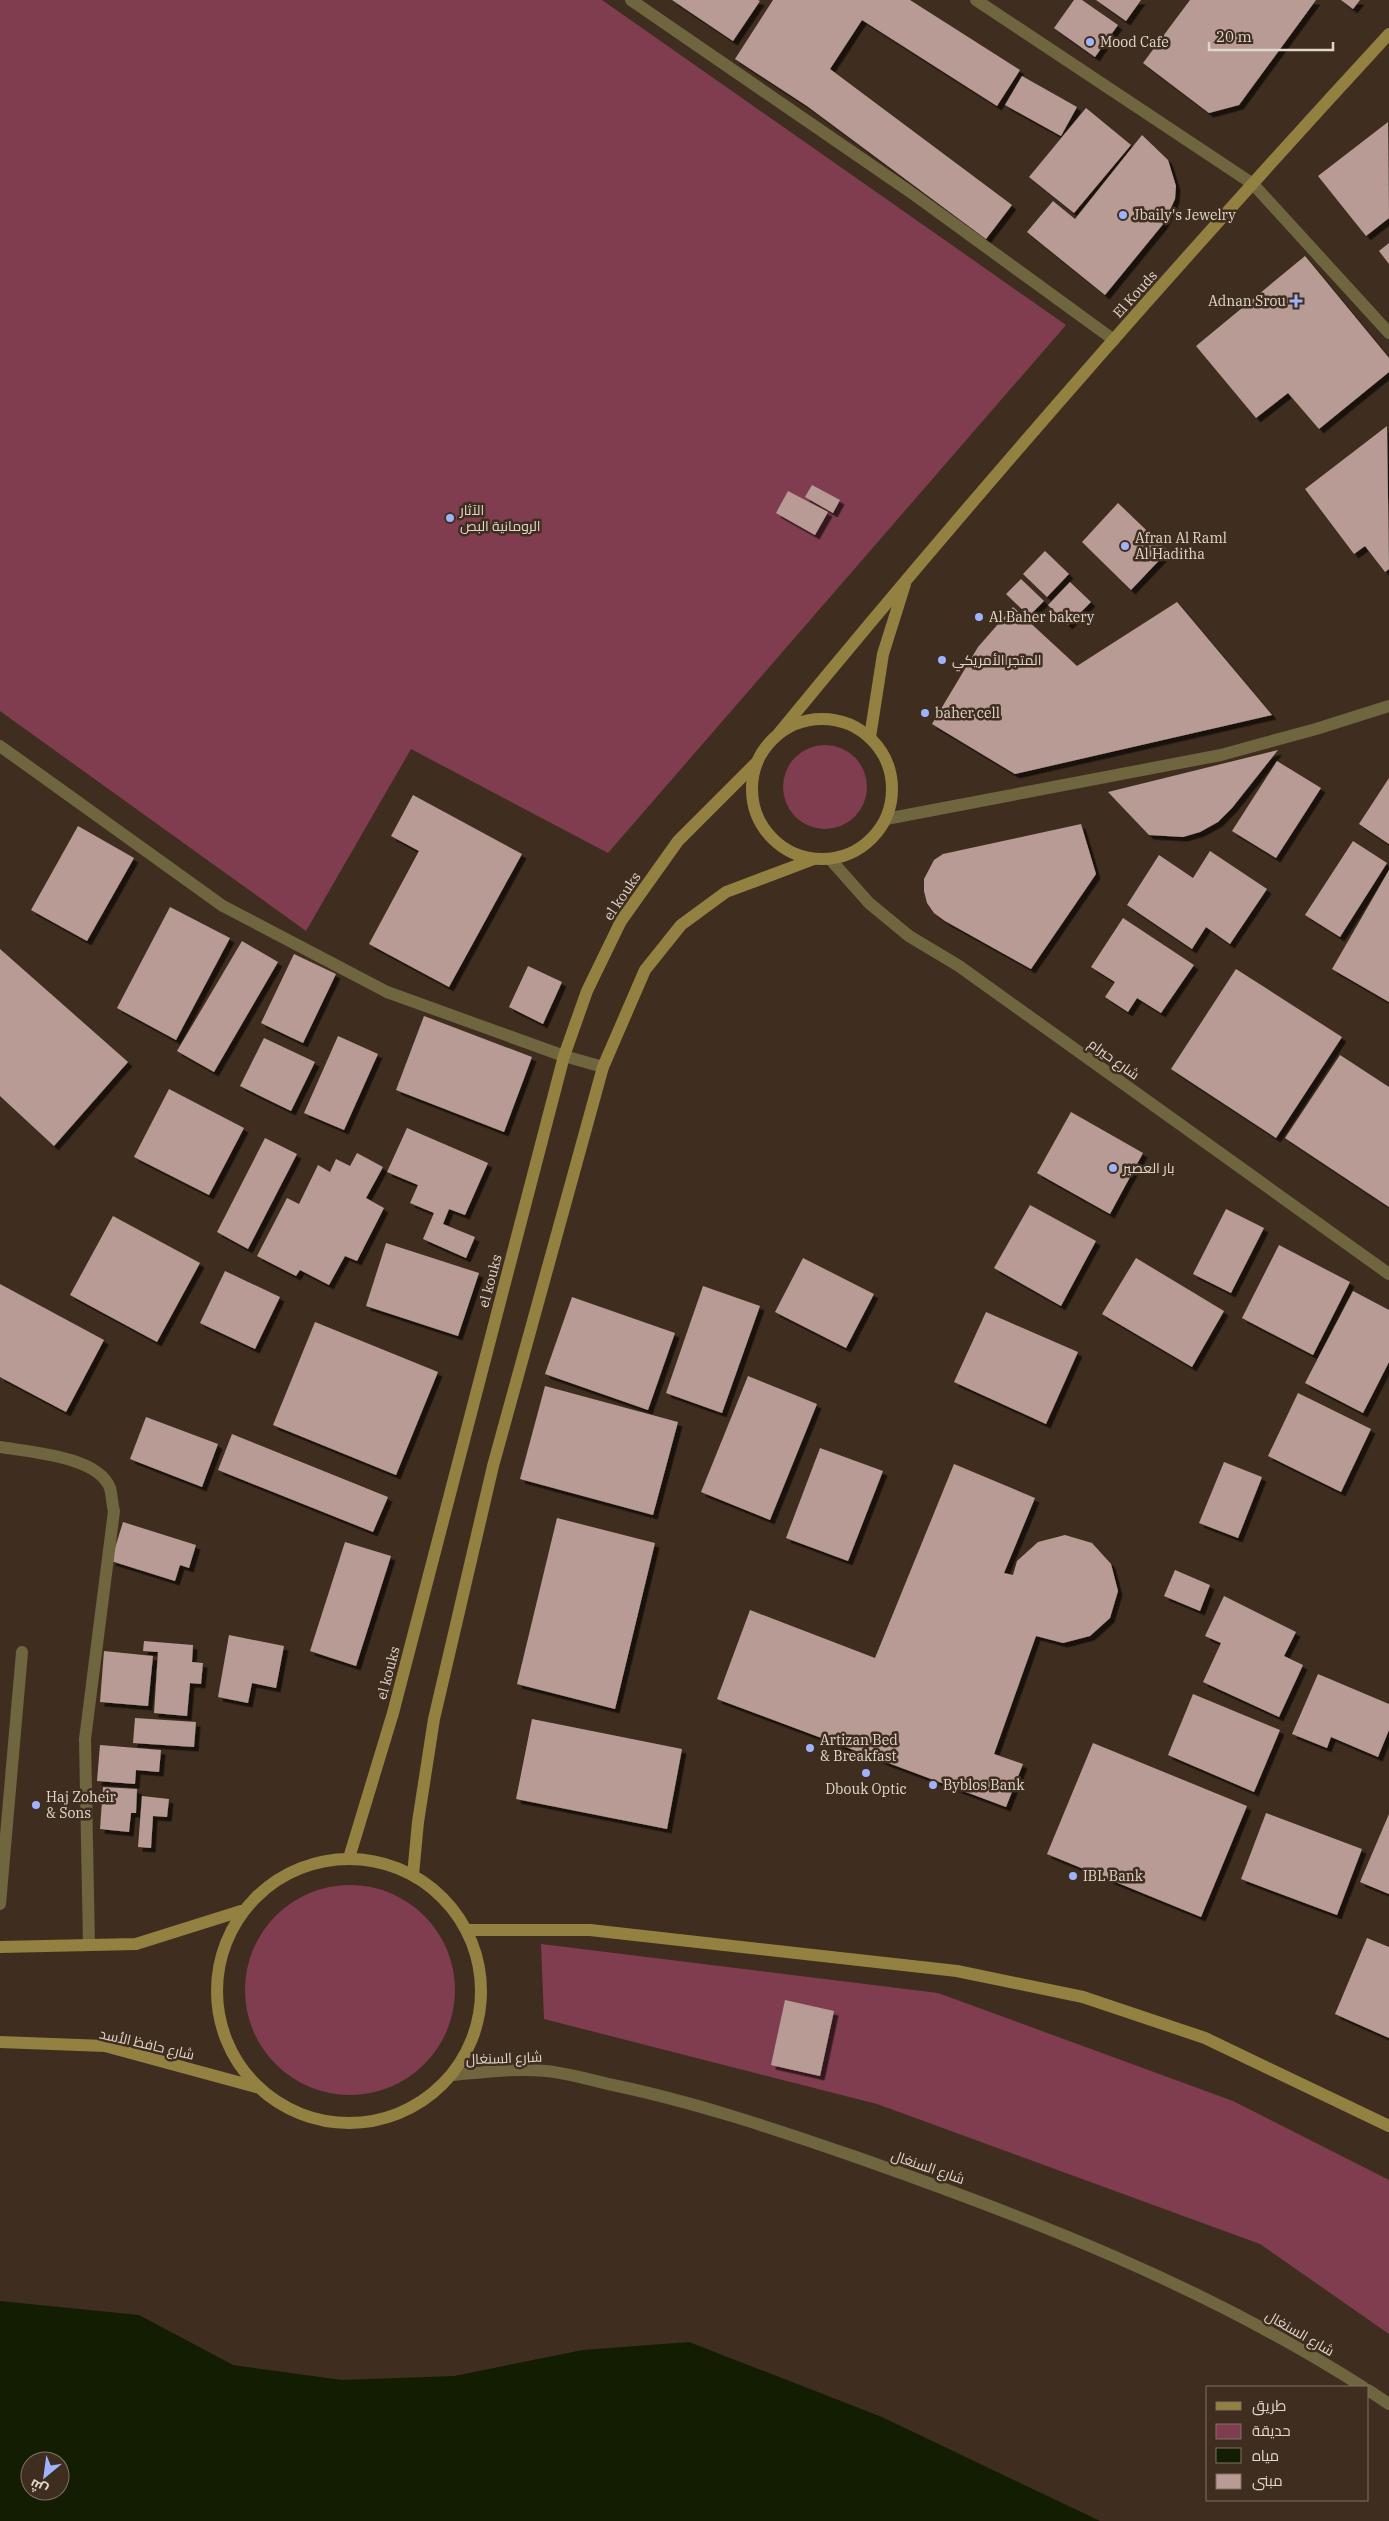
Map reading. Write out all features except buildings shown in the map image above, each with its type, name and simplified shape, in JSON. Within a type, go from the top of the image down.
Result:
[{"type":"main road","name":"El Kouds","points":[[779,733],[907,577],[1114,340],[1389,34]]},
{"type":"main road","points":[[870,737],[883,654],[907,577]]},
{"type":"main road","points":[[825,718],[849,723],[870,737],[888,761],[894,790],[886,819],[872,839],[853,852],[830,859],[814,859],[789,851],[769,835],[756,813],[751,787],[757,762],[766,746],[779,733],[800,721],[825,718]]},
{"type":"main road","name":"el kouks","points":[[349,1858],[394,1713],[564,1056],[587,991],[621,921],[678,841],[757,762]]},
{"type":"main road","points":[[413,1875],[418,1822],[434,1719],[493,1466],[603,1067],[645,970],[681,925],[726,892],[814,859]]},
{"type":"main road","points":[[0,1947],[136,1944],[241,1911],[289,1871],[349,1858],[383,1862],[413,1875],[444,1898],[467,1930],[480,1966],[482,2004],[473,2042],[453,2075],[420,2104],[379,2122],[335,2124],[292,2112],[256,2087],[228,2048],[215,2002],[220,1954],[241,1911]]},
{"type":"main road","points":[[467,1930],[600,1931],[958,1971],[1083,1997],[1205,2038],[1389,2126]]},
{"type":"main road","name":"شارع حافظ الأسد","points":[[0,2042],[105,2046],[256,2087]]},
{"type":"street","points":[[630,0],[909,190],[1114,340]]},
{"type":"street","points":[[976,0],[1253,184],[1389,333]]},
{"type":"street","points":[[886,819],[1221,755],[1316,729],[1389,706]]},
{"type":"street","points":[[0,746],[223,906],[387,992],[564,1056],[603,1067]]},
{"type":"street","name":"شارع حيرام","points":[[830,859],[869,903],[909,936],[959,966],[1389,1274]]},
{"type":"street","points":[[0,1447],[63,1458],[95,1469],[109,1486],[114,1511],[85,1739],[89,1945]]},
{"type":"street","points":[[0,1904],[22,1652]]},
{"type":"street","name":"شارع السنغال","points":[[453,2075],[499,2070],[547,2071],[648,2092],[808,2140],[958,2193],[1100,2249],[1225,2308],[1361,2386]]},
{"type":"street","points":[[1369,2391],[1389,2404]]},
{"type":"green space","name":"الآثار الرومانية البص","points":[[0,0],[602,0],[1066,325],[608,853],[411,749],[306,931],[0,711]]},
{"type":"green space","points":[[825,745],[841,748],[855,757],[864,771],[867,787],[864,803],[855,817],[841,826],[825,829],[809,826],[795,817],[786,803],[783,787],[786,771],[795,757],[809,748]]},
{"type":"green space","points":[[350,1885],[370,1887],[390,1893],[408,1903],[424,1916],[437,1932],[447,1950],[453,1970],[455,1990],[453,2010],[447,2030],[437,2048],[424,2064],[408,2077],[390,2087],[370,2093],[350,2095],[330,2093],[310,2087],[292,2077],[276,2064],[263,2048],[253,2030],[247,2010],[245,1990],[247,1970],[253,1950],[263,1932],[276,1916],[292,1903],[310,1893],[330,1887]]},
{"type":"green space","points":[[541,1944],[938,1993],[1233,2101],[1389,2180],[1389,2334],[1260,2244],[877,2104],[544,2019]]},
{"type":"water","points":[[0,2301],[139,2315],[233,2365],[342,2380],[454,2376],[583,2350],[689,2342],[882,2417],[1100,2521],[0,2521]]},
{"type":"place","name":"Mood Cafe","points":[[1090,42]]},
{"type":"place","name":"Jbaily's Jewelry","points":[[1123,215]]},
{"type":"place","name":"Adnan Srou","points":[[1296,301]]},
{"type":"place","name":"الآثار الرومانية البص","points":[[450,518]]},
{"type":"place","name":"Afran Al Raml Al Haditha","points":[[1125,546]]},
{"type":"place","name":"Al Baher bakery","points":[[979,617]]},
{"type":"place","name":"المتجر الأمريكي","points":[[942,660]]},
{"type":"place","name":"baher cell","points":[[925,713]]},
{"type":"place","name":"بار العصير","points":[[1113,1168]]},
{"type":"place","name":"Artizan Bed & Breakfast","points":[[810,1748]]},
{"type":"place","name":"Dbouk Optic","points":[[866,1773]]},
{"type":"place","name":"Byblos Bank","points":[[933,1785]]},
{"type":"place","name":"Haj Zoheir & Sons","points":[[36,1805]]},
{"type":"place","name":"IBL Bank","points":[[1073,1876]]}]
